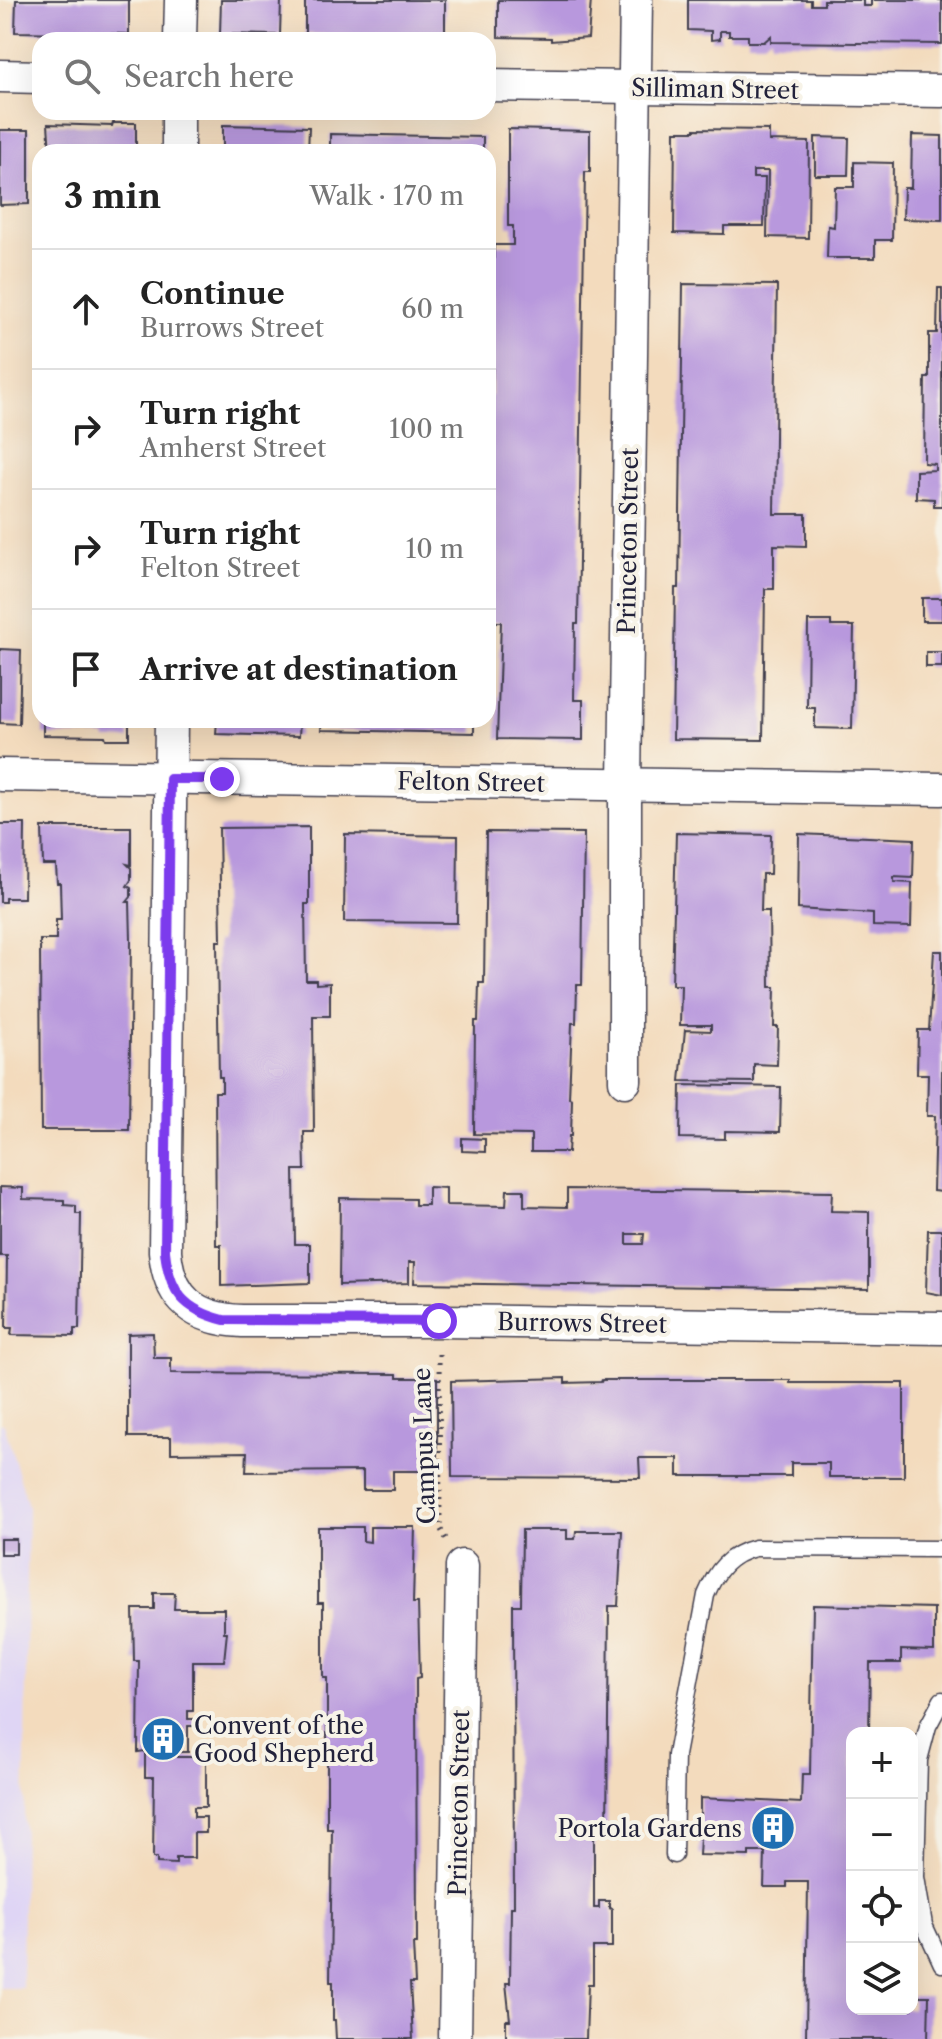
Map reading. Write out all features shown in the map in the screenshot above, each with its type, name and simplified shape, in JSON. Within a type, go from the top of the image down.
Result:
[{"type":"street","points":[[180,32],[181,0]]},
{"type":"street","name":"Princeton Street","points":[[625,1081],[625,783],[636,0]]},
{"type":"street","points":[[0,76],[32,77]]},
{"type":"street","name":"Silliman Street","points":[[496,85],[942,91]]},
{"type":"street","points":[[178,120],[178,144]]},
{"type":"street","points":[[170,779],[171,728]]},
{"type":"street","name":"Felton Street","points":[[0,775],[942,789]]},
{"type":"street","name":"Burrows Street","points":[[170,779],[165,1251],[169,1276],[181,1299],[193,1309],[224,1320],[942,1328]]},
{"type":"street","name":"Princeton Street","points":[[455,2039],[462,1566]]},
{"type":"lane","points":[[674,1855],[676,1755],[706,1595],[724,1564],[742,1551],[755,1548],[942,1549]]},
{"type":"lane","points":[[942,1700],[928,1726],[919,1760],[916,1877],[924,1925],[942,1964]]},
{"type":"path","name":"Campus Lane","points":[[439,1321],[440,1528],[462,1566]]},
{"type":"shaded area","points":[[0,1424],[4,1424],[28,1506],[22,1988],[0,1988]]},
{"type":"building","points":[[16,0],[129,0],[129,32],[15,32]]},
{"type":"building","points":[[221,0],[281,0],[280,32],[220,32]]},
{"type":"building","points":[[305,0],[445,0],[445,32],[305,32]]},
{"type":"building","points":[[498,0],[591,0],[588,38],[551,41],[551,38],[498,37]]},
{"type":"building","points":[[688,0],[811,0],[811,5],[824,5],[824,0],[863,0],[863,6],[871,6],[871,0],[942,0],[942,44],[771,42],[771,36],[764,42],[748,42],[748,36],[729,36],[729,31],[720,31],[720,39],[711,40],[711,31],[688,30]]},
{"type":"building","points":[[113,123],[136,123],[136,144],[49,144],[48,124],[112,126]]},
{"type":"building","points":[[223,125],[309,127],[308,144],[223,144]]},
{"type":"building","points":[[508,129],[590,131],[590,172],[585,172],[578,624],[575,624],[574,700],[583,700],[583,740],[497,739],[501,622],[496,622],[496,245],[513,245],[513,226],[508,226]]},
{"type":"building","points":[[0,130],[29,130],[29,204],[0,205]]},
{"type":"building","points":[[769,130],[769,141],[809,142],[808,238],[767,237],[768,171],[753,171],[753,178],[765,178],[764,226],[724,226],[724,234],[674,233],[675,131]]},
{"type":"building","points":[[330,134],[483,137],[483,144],[330,144]]},
{"type":"building","points":[[912,135],[942,136],[942,220],[903,219],[904,188],[911,188]]},
{"type":"building","points":[[815,137],[849,138],[848,175],[815,175]]},
{"type":"building","points":[[854,162],[893,163],[892,240],[875,240],[875,258],[827,258],[828,226],[834,227],[835,187],[854,187]]},
{"type":"building","points":[[683,284],[777,285],[774,514],[806,514],[806,546],[774,545],[774,589],[765,589],[763,740],[673,739],[675,588],[679,588]]},
{"type":"building","points":[[938,288],[942,288],[942,506],[934,506],[934,499],[916,498],[916,471],[935,470],[935,464],[924,463],[925,378],[929,378],[929,333],[937,333]]},
{"type":"building","points":[[922,598],[942,598],[942,621],[922,621]]},
{"type":"building","points":[[808,621],[831,621],[831,626],[854,626],[852,729],[815,728],[815,708],[807,708]]},
{"type":"building","points":[[0,649],[21,650],[19,724],[0,723]]},
{"type":"building","points":[[926,652],[942,652],[942,667],[926,667]]},
{"type":"building","points":[[43,728],[129,728],[129,739],[43,735]]},
{"type":"building","points":[[216,728],[300,728],[299,736],[216,734]]},
{"type":"building","points":[[474,728],[474,733],[321,730]]},
{"type":"building","points":[[0,824],[25,824],[24,898],[5,898],[5,902],[0,902]]},
{"type":"building","points":[[42,827],[131,827],[131,865],[127,864],[131,868],[131,880],[127,886],[131,888],[131,897],[127,902],[130,902],[131,940],[129,1130],[41,1130],[40,940],[56,940],[56,920],[61,920],[56,865],[43,865]]},
{"type":"building","points":[[309,827],[309,904],[305,904],[306,980],[316,980],[316,984],[330,983],[330,1016],[313,1016],[314,1132],[304,1132],[305,1170],[294,1170],[295,1244],[310,1244],[310,1283],[221,1286],[221,1245],[216,1245],[215,1092],[222,1092],[222,1077],[219,1077],[217,941],[221,941],[219,828]]},
{"type":"building","points":[[486,832],[584,833],[582,985],[577,985],[576,1023],[572,1023],[571,1136],[568,1152],[531,1152],[531,1135],[474,1134],[475,1021],[478,1021],[479,983],[484,983]]},
{"type":"building","points":[[676,833],[771,835],[770,874],[762,874],[761,911],[769,911],[770,987],[775,987],[774,1027],[778,1027],[777,1065],[754,1064],[754,1082],[680,1081],[685,1030],[711,1031],[711,1025],[680,1025],[681,985],[672,985]]},
{"type":"building","points":[[345,834],[458,836],[457,923],[344,922]]},
{"type":"building","points":[[799,834],[914,839],[913,878],[894,877],[894,882],[912,883],[911,927],[873,926],[873,914],[798,909]]},
{"type":"building","points":[[934,951],[942,951],[942,1192],[933,1191],[935,1116],[927,1116],[928,1074],[917,1074],[918,1030],[929,1030]]},
{"type":"building","points":[[681,1085],[781,1087],[780,1132],[725,1131],[725,1139],[680,1138]]},
{"type":"building","points":[[462,1138],[485,1139],[485,1152],[462,1151]]},
{"type":"building","points":[[0,1187],[23,1188],[23,1199],[64,1200],[64,1205],[76,1206],[76,1214],[81,1214],[79,1329],[74,1329],[74,1336],[11,1335],[12,1328],[6,1328],[7,1256],[0,1256]]},
{"type":"building","points":[[428,1187],[446,1188],[446,1205],[506,1206],[507,1190],[524,1190],[524,1206],[567,1207],[567,1189],[832,1192],[831,1211],[869,1212],[869,1289],[414,1283],[415,1262],[409,1262],[409,1283],[339,1285],[340,1198],[415,1199],[415,1205],[428,1205]],"holes":[[[627,1234],[644,1234],[643,1244],[627,1244]]]},
{"type":"building","points":[[928,1230],[942,1230],[942,1295],[926,1292]]},
{"type":"building","points":[[153,1333],[154,1358],[171,1358],[171,1373],[397,1374],[397,1378],[437,1378],[437,1471],[393,1471],[393,1490],[363,1490],[363,1471],[246,1472],[247,1452],[171,1453],[171,1437],[128,1437],[128,1334]]},
{"type":"building","points":[[565,1378],[565,1383],[602,1380],[790,1380],[790,1383],[904,1383],[904,1477],[829,1477],[829,1463],[791,1463],[791,1476],[678,1476],[678,1458],[639,1458],[640,1478],[452,1477],[451,1381]]},
{"type":"building","points":[[318,1527],[363,1527],[363,1541],[370,1542],[370,1527],[415,1527],[413,1603],[418,1603],[420,1678],[416,1679],[417,1944],[413,1944],[415,1983],[410,1983],[413,2039],[336,2039],[333,1982],[330,1982],[332,1829],[327,1829],[327,1678],[323,1678],[323,1603],[318,1603]]},
{"type":"building","points":[[522,1530],[567,1530],[567,1539],[575,1539],[576,1531],[622,1531],[618,1606],[609,1606],[607,1833],[594,1833],[594,1908],[599,1908],[599,1901],[609,1901],[609,1908],[612,1909],[612,1947],[593,1947],[593,1984],[588,1984],[586,2039],[506,2039],[506,2020],[510,2020],[506,1983],[510,1983],[511,1907],[514,1907],[513,1605],[521,1605]]},
{"type":"building","points":[[0,1539],[16,1539],[16,1554],[0,1554]]},
{"type":"building","name":"Convent of the Good Shepherd","points":[[154,1593],[175,1593],[174,1609],[224,1609],[224,1632],[227,1632],[224,1661],[193,1661],[193,1711],[188,1711],[188,1719],[197,1719],[197,1726],[188,1726],[188,1752],[176,1752],[177,1757],[206,1757],[206,1807],[194,1807],[194,1817],[206,1817],[206,1833],[194,1833],[194,1858],[176,1858],[176,1864],[157,1863],[157,1858],[153,1858],[154,1777],[145,1777],[145,1751],[138,1752],[139,1661],[134,1661],[133,1609],[154,1609]]},
{"type":"building","name":"Portola Gardens","points":[[813,1605],[934,1608],[934,1651],[901,1650],[901,1663],[870,1663],[869,1727],[846,1727],[846,2015],[918,2015],[918,1996],[929,1996],[928,2039],[806,2039],[808,1882],[787,1882],[787,1887],[764,1887],[765,1852],[749,1852],[749,1856],[699,1855],[700,1838],[693,1838],[694,1817],[700,1817],[700,1798],[801,1803],[802,1774],[810,1774]]},
{"type":"place","name":"Convent of the Good Shepherd","points":[[163,1739]]},
{"type":"place","name":"Portola Gardens","points":[[773,1828]]},
{"type":"route","points":[[222,779],[170,779],[165,1251],[172,1284],[181,1299],[193,1309],[224,1320],[439,1321]]}]
